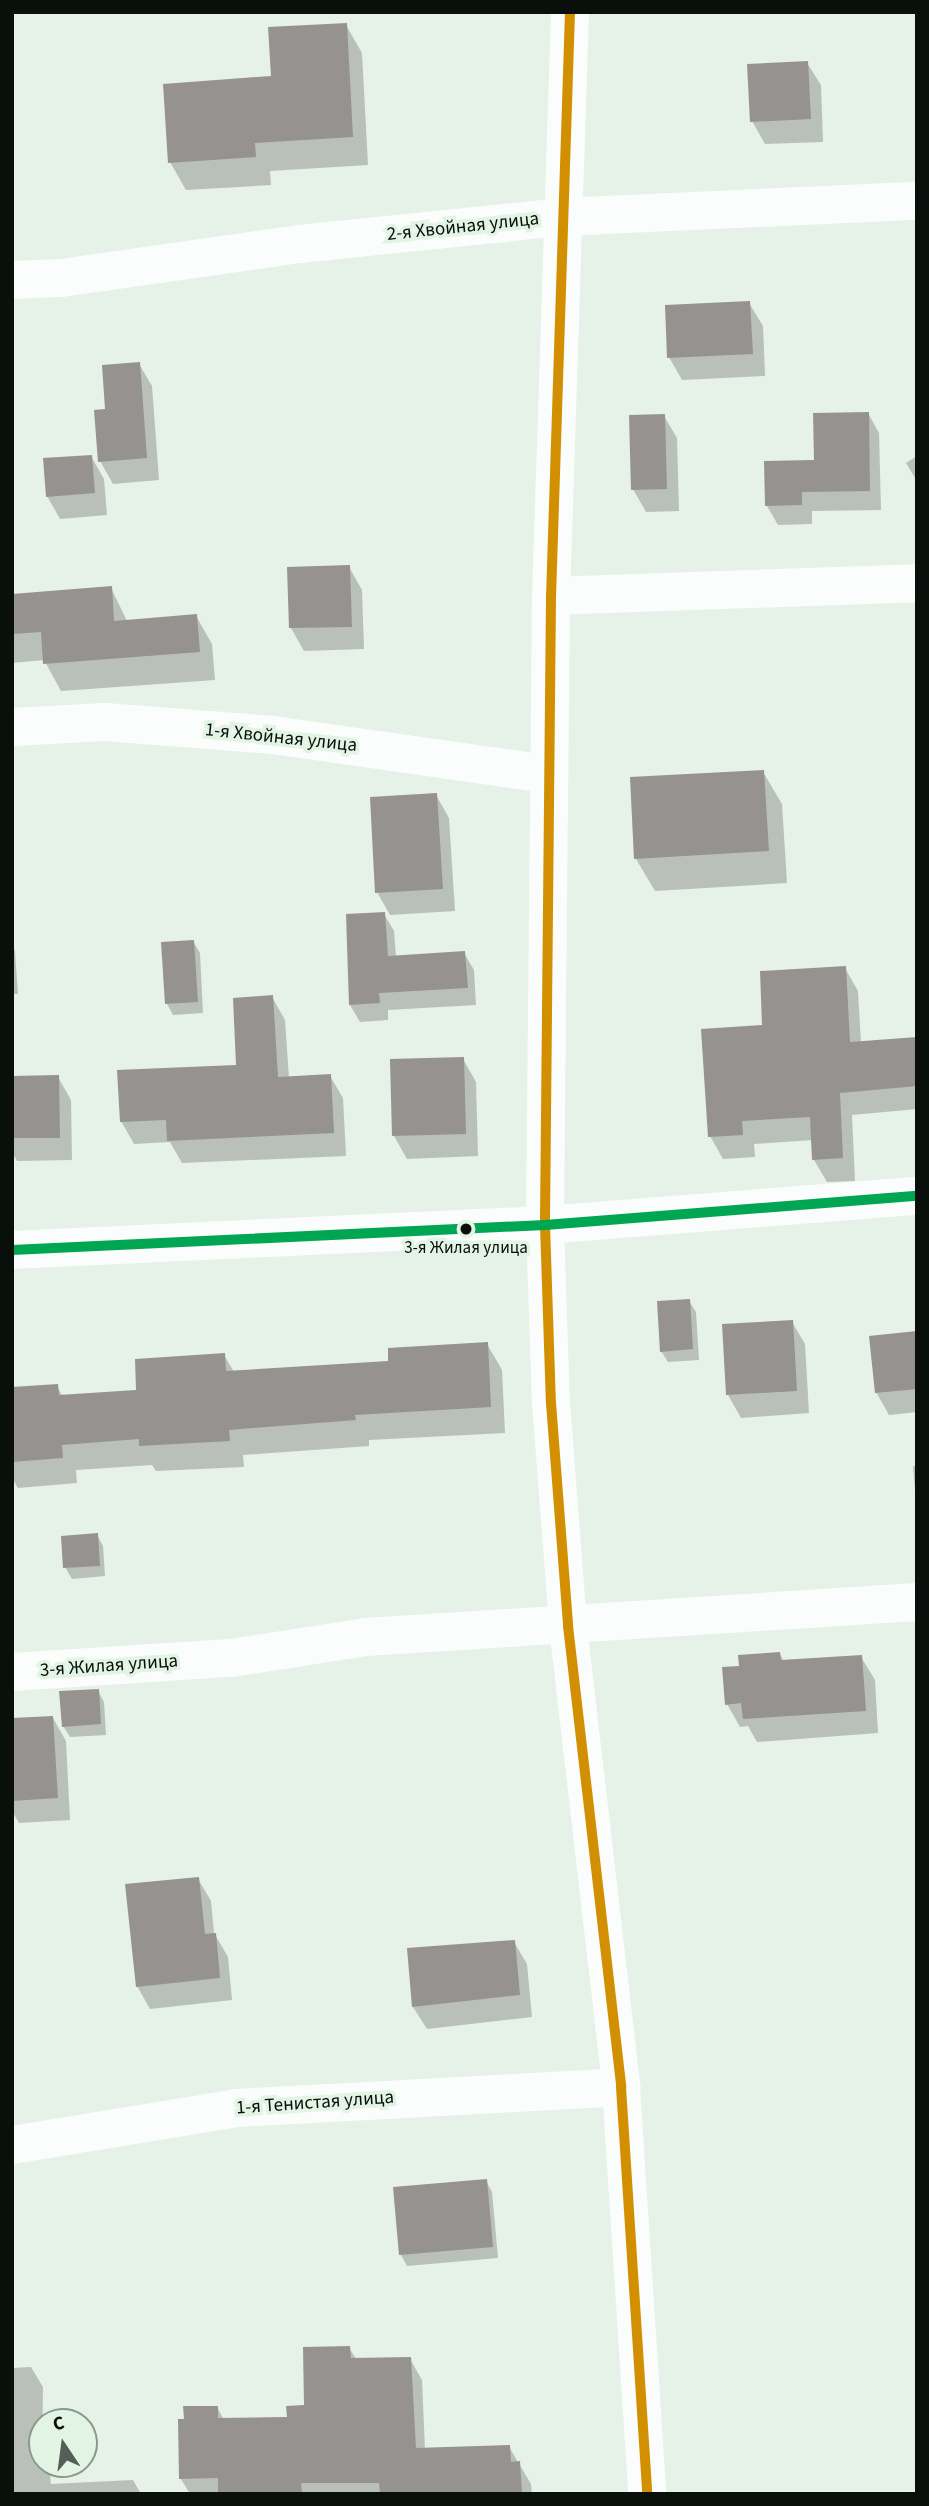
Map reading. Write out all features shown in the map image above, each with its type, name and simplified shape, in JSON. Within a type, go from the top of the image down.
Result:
[{"type":"street","points":[[570,12],[561,217],[551,596],[545,1225],[551,1403],[568,1626],[621,2087],[647,2494]]},
{"type":"street","name":"2-я Хвойная улица","points":[[12,280],[61,278],[300,243],[561,217],[917,201]]},
{"type":"street","points":[[551,596],[917,583]]},
{"type":"street","name":"1-я Хвойная улица","points":[[12,727],[106,722],[273,735],[548,774]]},
{"type":"street","points":[[12,1250],[545,1225],[917,1196]]},
{"type":"street","name":"3-я Жилая улица","points":[[12,1672],[231,1658],[366,1637],[917,1602]]},
{"type":"street","name":"1-я Тенистая улица","points":[[12,2145],[238,2108],[621,2087]]},
{"type":"building","points":[[347,23],[353,137],[255,143],[256,157],[168,163],[163,84],[271,76],[268,27]]},
{"type":"building","points":[[808,61],[811,119],[750,122],[747,64]]},
{"type":"building","points":[[750,301],[753,354],[667,358],[665,305]]},
{"type":"building","points":[[140,362],[147,458],[98,462],[94,410],[105,409],[102,365]]},
{"type":"building","points":[[869,412],[870,491],[802,492],[802,505],[765,506],[764,461],[814,460],[813,413]]},
{"type":"building","points":[[665,414],[667,489],[631,490],[629,415]]},
{"type":"building","points":[[92,455],[95,493],[46,497],[43,458]]},
{"type":"building","points":[[350,565],[352,627],[289,628],[287,567]]},
{"type":"building","points":[[112,586],[114,621],[197,614],[200,652],[43,664],[41,632],[12,634],[12,594]]},
{"type":"building","points":[[764,770],[769,851],[634,859],[630,777]]},
{"type":"building","points":[[437,793],[443,889],[375,893],[370,797]]},
{"type":"building","points":[[385,912],[388,956],[465,951],[468,988],[379,993],[380,1003],[349,1005],[346,914]]},
{"type":"building","points":[[194,940],[198,1002],[165,1004],[161,942]]},
{"type":"building","points":[[846,966],[850,1042],[917,1037],[917,1086],[840,1093],[843,1158],[812,1160],[810,1117],[742,1121],[743,1135],[708,1137],[701,1029],[762,1025],[760,971]]},
{"type":"building","points":[[273,995],[278,1077],[331,1074],[334,1133],[167,1141],[166,1120],[120,1122],[117,1070],[236,1065],[233,998]]},
{"type":"building","points":[[464,1057],[466,1134],[392,1136],[390,1059]]},
{"type":"building","points":[[59,1075],[60,1138],[12,1138],[12,1076]]},
{"type":"building","points":[[690,1299],[693,1349],[660,1352],[657,1301]]},
{"type":"building","points":[[793,1320],[797,1391],[726,1395],[722,1324]]},
{"type":"building","points":[[917,1331],[917,1389],[875,1393],[869,1336]]},
{"type":"building","points":[[488,1342],[491,1407],[355,1415],[356,1420],[229,1430],[230,1441],[139,1446],[139,1439],[62,1445],[63,1458],[12,1462],[12,1387],[58,1384],[59,1395],[136,1390],[135,1359],[225,1353],[226,1371],[388,1361],[388,1348]]},
{"type":"building","points":[[98,1533],[100,1566],[63,1568],[61,1536]]},
{"type":"building","points":[[780,1652],[781,1660],[862,1655],[866,1711],[743,1719],[741,1703],[725,1705],[722,1667],[739,1666],[738,1655]]},
{"type":"building","points":[[99,1689],[101,1724],[62,1727],[59,1691]]},
{"type":"building","points":[[53,1716],[58,1798],[12,1801],[12,1718]]},
{"type":"building","points":[[199,1877],[205,1934],[216,1933],[220,1978],[136,1987],[125,1884]]},
{"type":"building","points":[[515,1940],[520,1995],[412,2007],[407,1948]]},
{"type":"building","points":[[487,2179],[493,2247],[399,2255],[393,2187]]},
{"type":"building","points":[[350,2346],[351,2358],[411,2357],[416,2448],[510,2445],[511,2462],[520,2461],[522,2494],[380,2494],[379,2483],[301,2483],[302,2494],[218,2494],[218,2478],[179,2479],[178,2419],[184,2419],[183,2406],[218,2406],[218,2418],[287,2417],[286,2406],[304,2405],[303,2347]]},
{"type":"transit line","points":[[570,12],[551,596],[545,1225],[551,1403],[568,1626],[621,2087],[647,2494]]},
{"type":"transit line","points":[[12,1250],[545,1225],[917,1196]]},
{"type":"place","name":"3-я Жилая улица","points":[[466,1229]]}]
